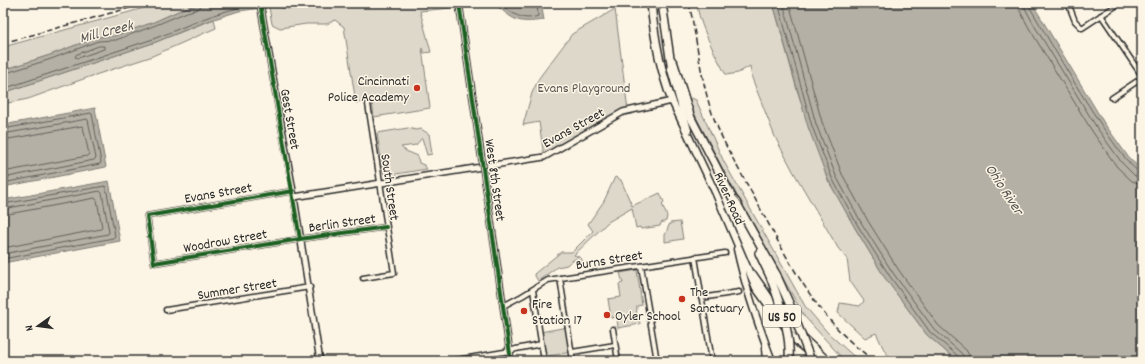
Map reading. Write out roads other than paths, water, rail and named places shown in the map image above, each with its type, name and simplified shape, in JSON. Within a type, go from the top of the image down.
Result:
[{"type":"highway","name":"US 50","points":[[651,3],[655,39],[663,73],[672,101]]},
{"type":"highway","points":[[662,3],[673,70],[691,118],[733,199],[736,209],[790,305],[811,361]]},
{"type":"highway","points":[[773,275],[788,328],[789,361]]},
{"type":"main road","name":"West 8th Street","points":[[459,3],[511,361]]},
{"type":"main road","name":"River Road","points":[[673,70],[692,143]]},
{"type":"main road","name":"River Road","points":[[672,101],[734,236],[756,288],[768,306],[797,341],[820,361]]},
{"type":"main road","points":[[734,236],[748,291],[763,339],[772,361]]},
{"type":"main road","name":"River Road","points":[[746,263],[782,316],[828,361]]},
{"type":"main road","points":[[763,339],[766,361]]},
{"type":"street","name":"Gest Street","points":[[260,3],[293,191],[320,361]]},
{"type":"street","points":[[1068,3],[1075,20],[1082,28],[1120,3]]},
{"type":"street","points":[[1101,15],[1142,77],[1112,98]]},
{"type":"street","name":"Evans Street","points":[[294,197],[544,157],[623,112],[672,101]]},
{"type":"street","name":"South Street","points":[[363,278],[394,273],[368,104]]},
{"type":"street","name":"Evans Street","points":[[154,263],[147,216],[293,191]]},
{"type":"street","name":"Berlin Street","points":[[300,239],[386,227]]},
{"type":"street","name":"Woodrow Street","points":[[154,263],[300,239]]},
{"type":"street","name":"Burns Street","points":[[502,304],[533,290],[548,280],[725,253]]},
{"type":"street","points":[[695,257],[712,361]]},
{"type":"street","points":[[641,266],[657,361]]},
{"type":"street","points":[[560,278],[573,361]]},
{"type":"street","name":"Summer Street","points":[[166,310],[309,287]]},
{"type":"street","points":[[533,290],[544,361]]},
{"type":"street","points":[[701,298],[739,292]]},
{"type":"street","points":[[613,329],[618,361]]},
{"type":"street","points":[[451,361],[541,344]]},
{"type":"street","points":[[572,352],[615,345]]},
{"type":"water","points":[[204,3],[335,3],[290,8],[269,7],[239,11],[202,23],[156,42],[3,93],[3,70],[50,55],[97,37],[114,36],[154,22],[185,8]]},
{"type":"water","points":[[493,3],[541,3],[544,20],[521,21],[511,17]]},
{"type":"water","name":"Ohio River","points":[[773,3],[1032,3],[1104,123],[1129,158],[1142,170],[1142,361],[957,361],[927,335],[885,278],[828,180],[808,127]]},
{"type":"water","points":[[95,108],[106,167],[3,187],[3,125]]},
{"type":"water","points":[[109,181],[120,241],[3,263],[3,200]]},
{"type":"railway","points":[[3,43],[147,3]]},
{"type":"railway","points":[[689,3],[708,99],[716,124],[731,155],[791,265],[819,307],[854,345],[875,361]]},
{"type":"place","name":"Cincinnati Police Academy","points":[[417,88]]},
{"type":"place","name":"The Sanctuary","points":[[682,299]]},
{"type":"place","name":"Fire Station 17","points":[[524,311]]},
{"type":"place","name":"Oyler School","points":[[607,315]]},
{"type":"water label","name":"Mill Creek","points":[[106,31]]},
{"type":"park label","name":"Evans Playground","points":[[584,87]]}]
